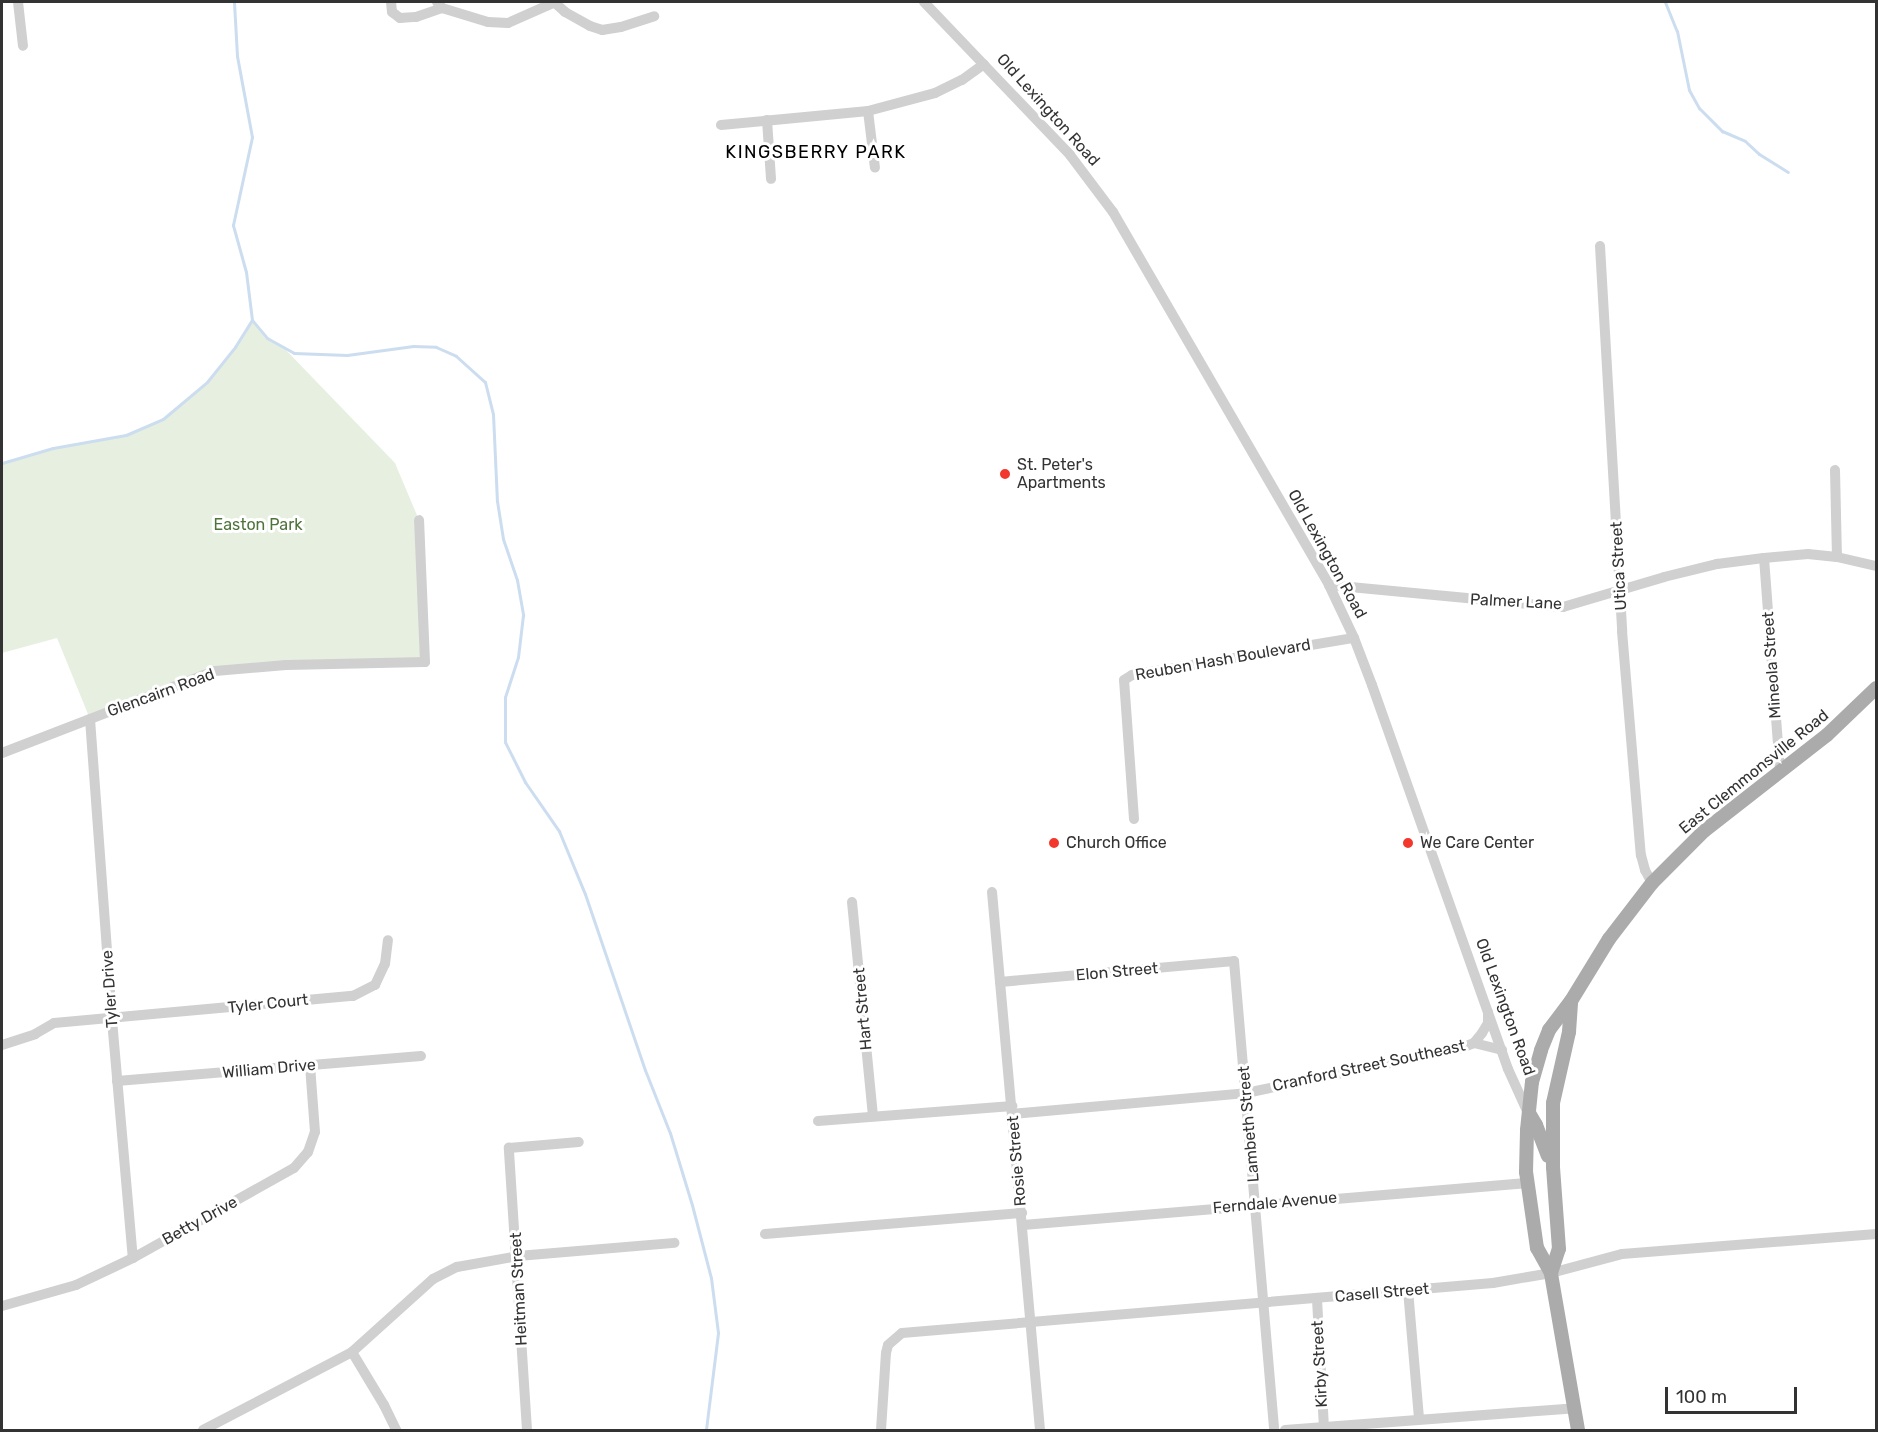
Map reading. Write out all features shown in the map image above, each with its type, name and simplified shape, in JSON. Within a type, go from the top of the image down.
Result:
[{"type":"main road","name":"East Clemmonsville Road","points":[[1528,1113],[1532,1082],[1549,1030],[1571,1000],[1609,939],[1653,883],[1704,831],[1827,735],[1876,688]]},
{"type":"main road","name":"East Clemmonsville Road","points":[[1554,1182],[1553,1103],[1569,1032],[1571,1000]]},
{"type":"main road","points":[[1528,1113],[1546,1148],[1554,1182]]},
{"type":"main road","name":"Old Lexington Road","points":[[1528,1113],[1527,1183],[1538,1248],[1551,1273],[1578,1431]]},
{"type":"main road","name":"Old Lexington Road","points":[[1551,1273],[1558,1249],[1554,1182]]},
{"type":"street","points":[[18,2],[23,46]]},
{"type":"street","points":[[391,2],[392,12],[400,18],[416,16],[439,5],[488,22],[508,24],[553,2],[590,26],[602,30],[621,27],[654,16]]},
{"type":"street","name":"Old Lexington Road","points":[[924,2],[1070,155],[1113,212],[1329,585],[1354,638],[1502,1050],[1528,1113]]},
{"type":"street","points":[[721,125],[868,111],[935,93],[963,80],[984,64]]},
{"type":"street","points":[[868,111],[875,168]]},
{"type":"street","points":[[767,120],[771,179]]},
{"type":"street","name":"Utica Street","points":[[1600,246],[1620,591],[1641,855],[1645,870],[1653,883]]},
{"type":"street","points":[[1835,470],[1837,557]]},
{"type":"street","name":"Glencairn Road","points":[[2,753],[215,671],[286,665],[424,662],[419,520]]},
{"type":"street","name":"Palmer Lane","points":[[1329,585],[1563,607],[1717,564],[1808,554],[1837,557],[1876,566]]},
{"type":"street","name":"Mineola Street","points":[[1764,558],[1780,773]]},
{"type":"street","name":"Reuben Hash Boulevard","points":[[1134,819],[1124,680],[1132,675],[1354,638]]},
{"type":"street","name":"Tyler Drive","points":[[90,719],[112,1020],[134,1258]]},
{"type":"street","name":"Rosie Street","points":[[992,892],[1040,1431]]},
{"type":"street","name":"Hart Street","points":[[852,902],[873,1116]]},
{"type":"street","name":"Tyler Court","points":[[2,1045],[35,1034],[54,1023],[112,1020],[353,996],[375,985],[385,963],[388,940]]},
{"type":"street","name":"Elon Street","points":[[1000,982],[1234,961]]},
{"type":"street","name":"Lambeth Street","points":[[1234,961],[1274,1431]]},
{"type":"street","name":"Cranford Street Southeast","points":[[818,1121],[1246,1093],[1461,1048],[1474,1043],[1488,1023],[1488,1010]]},
{"type":"street","name":"Cranford Street Southeast","points":[[1474,1043],[1502,1050]]},
{"type":"street","name":"William Drive","points":[[117,1081],[421,1056]]},
{"type":"street","name":"Betty Drive","points":[[2,1306],[76,1285],[134,1258],[294,1168],[308,1152],[315,1132],[310,1065]]},
{"type":"street","name":"Heitman Street","points":[[527,1431],[518,1256],[509,1148],[579,1142]]},
{"type":"street","name":"Ferndale Avenue","points":[[1023,1225],[1527,1183]]},
{"type":"street","points":[[765,1234],[1022,1213]]},
{"type":"street","name":"Casell Street","points":[[881,1431],[888,1345],[902,1334],[1492,1283],[1551,1273],[1622,1254],[1876,1234]]},
{"type":"street","points":[[203,1431],[352,1352],[433,1279],[457,1267],[518,1256],[674,1243]]},
{"type":"street","points":[[1408,1290],[1419,1419]]},
{"type":"street","name":"Kirby Street","points":[[1317,1299],[1324,1428]]},
{"type":"street","points":[[352,1352],[384,1405],[396,1431]]},
{"type":"street","points":[[1285,1431],[1575,1408]]},
{"type":"green space","name":"Easton Park","points":[[252,320],[267,338],[284,348],[395,463],[419,520],[425,662],[215,671],[90,719],[57,638],[2,653],[2,463],[53,448],[126,435],[163,419],[207,382],[235,347]]},
{"type":"waterway","points":[[2,463],[53,448],[126,435],[163,419],[207,382],[235,347],[252,320],[246,272],[233,225],[252,137],[237,56],[234,2]]},
{"type":"waterway","points":[[1665,2],[1677,31],[1689,90],[1699,108],[1722,131],[1745,141],[1759,154],[1788,172]]},
{"type":"waterway","points":[[252,320],[267,338],[294,353],[347,355],[413,346],[436,347],[456,356],[485,382],[493,414],[497,501],[503,539],[517,580],[523,615],[518,657],[505,697],[505,742],[525,782],[559,831],[585,894],[645,1070],[670,1133],[692,1205],[711,1278],[718,1333],[706,1430]]},
{"type":"place","name":"St. Peter's Apartments","points":[[1005,474]]},
{"type":"place","name":"Church Office","points":[[1054,843]]},
{"type":"place","name":"We Care Center","points":[[1408,843]]},
{"type":"district","name":"KINGSBERRY PARK","points":[[816,152]]}]
